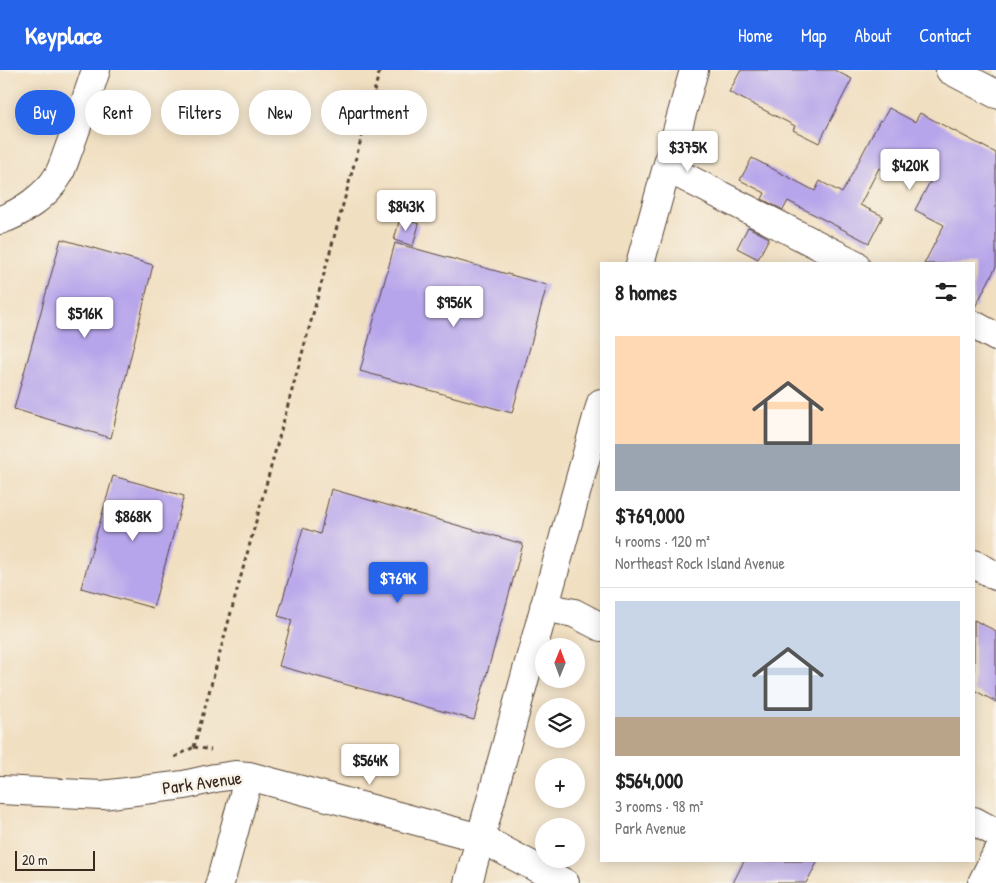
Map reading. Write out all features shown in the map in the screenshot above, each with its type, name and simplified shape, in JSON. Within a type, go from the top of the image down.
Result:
[{"type":"street","points":[[0,220],[8,218],[32,203],[47,190],[58,176],[96,70]]},
{"type":"street","points":[[641,262],[694,70]]},
{"type":"street","points":[[950,70],[996,94]]},
{"type":"street","points":[[667,168],[851,262]]},
{"type":"street","points":[[975,326],[996,336]]},
{"type":"street","points":[[468,883],[600,407]]},
{"type":"street","points":[[975,565],[996,576]]},
{"type":"street","points":[[544,607],[574,613],[600,626]]},
{"type":"street","name":"Park Avenue","points":[[0,790],[102,796],[184,785],[235,775],[249,776],[480,838],[564,883]]},
{"type":"street","points":[[220,883],[249,776]]},
{"type":"street","points":[[975,822],[996,833]]},
{"type":"street","points":[[982,883],[996,855]]},
{"type":"path","points":[[194,747],[380,70]]},
{"type":"building","points":[[741,70],[834,70],[852,79],[819,143],[793,130],[795,126],[729,92]]},
{"type":"building","points":[[889,108],[915,122],[920,113],[996,153],[996,267],[975,307],[975,262],[925,262],[944,225],[915,210],[932,178],[894,157],[886,172],[879,168],[860,205],[883,216],[869,243],[788,201],[783,210],[762,199],[765,193],[740,180],[752,158],[815,191],[820,181],[842,193],[880,120],[882,121]]},
{"type":"building","points":[[400,218],[419,224],[413,246],[394,240]]},
{"type":"building","points":[[748,227],[769,238],[758,259],[737,248]]},
{"type":"building","points":[[61,239],[153,265],[111,438],[14,409]]},
{"type":"building","points":[[395,243],[547,285],[512,413],[360,371]]},
{"type":"building","points":[[113,476],[184,496],[153,608],[81,588]]},
{"type":"building","points":[[331,489],[523,544],[474,720],[279,666],[292,620],[278,616],[303,528],[320,534]]},
{"type":"building","points":[[975,620],[996,631],[996,702],[975,691]]},
{"type":"building","points":[[744,862],[817,862],[806,883],[733,883]]}]
